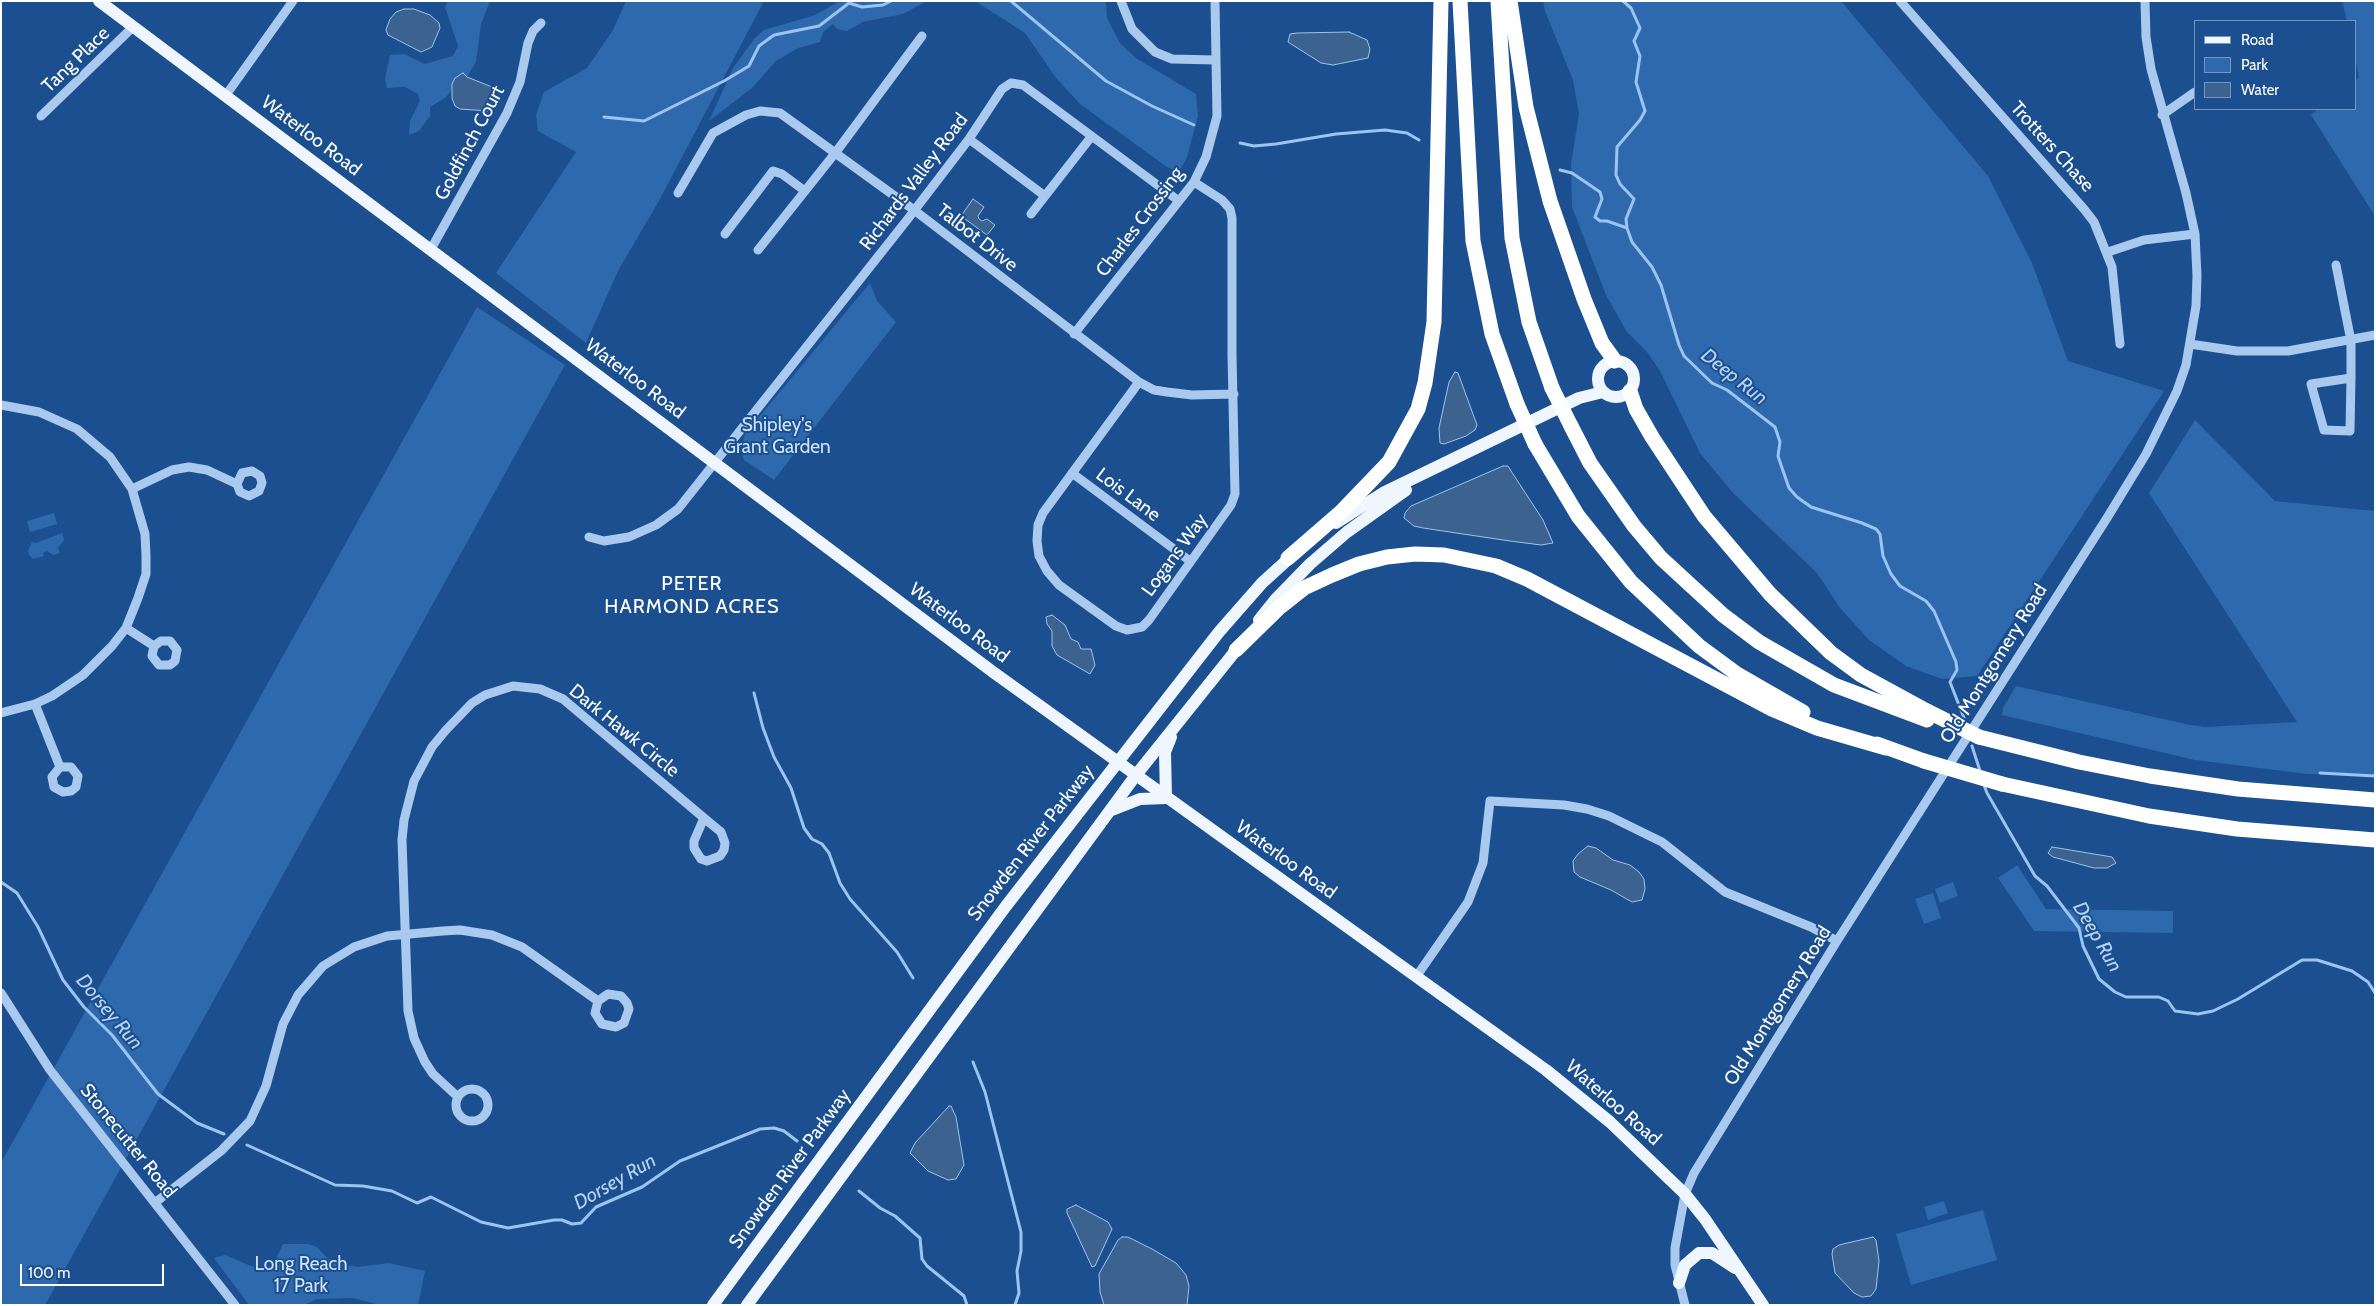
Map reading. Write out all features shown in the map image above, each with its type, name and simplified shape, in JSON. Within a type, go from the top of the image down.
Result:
[{"type":"highway","points":[[1288,558],[1353,500],[1389,462],[1418,409],[1425,383],[1434,322],[1441,1]]},
{"type":"highway","points":[[1460,1],[1473,241],[1492,334],[1517,404],[1535,444],[1578,516],[1602,548],[1631,582],[1699,646],[1776,698],[1819,721],[1886,748]]},
{"type":"highway","points":[[1498,1],[1512,238],[1529,322],[1552,388],[1590,463],[1634,526],[1661,558],[1723,615],[1794,664],[1834,685],[1927,715],[1985,739],[2150,776],[2282,794],[2375,800]]},
{"type":"highway","points":[[1510,1],[1526,107],[1547,193],[1584,299],[1602,344],[1615,361]]},
{"type":"highway","points":[[1630,391],[1636,409],[1669,465],[1704,516],[1770,594],[1799,624],[1838,658],[1861,675],[1927,715]]},
{"type":"highway","points":[[1236,650],[1280,606],[1304,588],[1332,575],[1359,564],[1387,557],[1415,554],[1444,555],[1496,566],[1527,579],[1772,709],[1818,728],[1924,761],[2002,784],[2077,802],[2198,824],[2288,834],[2375,840]]},
{"type":"main road","name":"Waterloo Road","points":[[100,1],[993,672],[1416,977],[1492,1029],[1582,1098],[1685,1194],[1744,1274],[1763,1305]]},
{"type":"main road","name":"Snowden River Parkway","points":[[1579,398],[1598,378],[1604,365],[1615,361]]},
{"type":"main road","points":[[1615,361],[1621,361],[1631,368],[1634,380],[1630,391]]},
{"type":"main road","points":[[1598,378],[1603,392]]},
{"type":"main road","name":"Snowden River Parkway","points":[[713,1305],[1006,906],[1219,632],[1262,583],[1288,558],[1341,519],[1383,493],[1439,468],[1579,398],[1603,392],[1614,398],[1620,398],[1630,391]]},
{"type":"main road","name":"Snowden River Parkway","points":[[747,1305],[1136,775],[1274,600],[1310,564],[1381,507],[1439,468]]},
{"type":"main road","points":[[1110,811],[1140,799],[1166,798],[1165,752],[1174,727]]},
{"type":"main road","points":[[1679,1283],[1689,1260],[1706,1252],[1718,1256],[1744,1274]]},
{"type":"street","points":[[226,95],[293,1]]},
{"type":"street","points":[[1121,1],[1132,29],[1155,52],[1172,59],[1215,60]]},
{"type":"street","name":"Charles Crossing","points":[[1074,334],[1194,182],[1206,157],[1217,116],[1215,1]]},
{"type":"street","name":"Trotters Chase","points":[[1900,1],[2084,208],[2099,231],[2108,252],[2115,281],[2120,344]]},
{"type":"street","name":"Old Montgomery Road","points":[[1685,1305],[1679,1283],[1675,1248],[1685,1194],[1694,1173],[1837,941],[2146,454],[2177,391],[2190,344],[2196,306],[2197,276],[2194,234],[2188,200],[2150,69],[2146,36],[2145,1]]},
{"type":"street","name":"Goldfinch Court","points":[[431,249],[507,113],[520,82],[528,43],[533,31],[541,23]]},
{"type":"street","name":"Tang Place","points":[[41,116],[133,27]]},
{"type":"street","points":[[758,250],[836,152],[922,36]]},
{"type":"street","name":"Richards Valley Road","points":[[589,537],[604,541],[615,540],[656,525],[678,509],[969,139],[1002,89],[1011,83],[1023,85],[1090,137],[1179,201]]},
{"type":"street","points":[[2162,115],[2194,93]]},
{"type":"street","name":"Talbot Drive","points":[[678,193],[714,133],[737,119],[760,111],[780,113],[914,210],[1139,382],[1154,390],[1167,392],[1192,395],[1234,394]]},
{"type":"street","points":[[1031,214],[1090,137]]},
{"type":"street","points":[[969,139],[1045,196]]},
{"type":"street","points":[[725,234],[773,171],[782,174],[805,191]]},
{"type":"street","name":"Logans Way","points":[[1139,382],[1043,513],[1038,525],[1037,541],[1039,556],[1047,571],[1059,585],[1116,626],[1134,629],[1142,627],[1149,620],[1231,505],[1235,494],[1232,218],[1230,209],[1222,200],[1194,182]]},
{"type":"street","points":[[2108,252],[2144,240],[2194,234]]},
{"type":"street","points":[[2336,265],[2350,341],[2351,378],[2350,431],[2324,430],[2311,384],[2351,378]]},
{"type":"street","points":[[2190,344],[2260,352],[2288,351],[2375,335]]},
{"type":"street","points":[[1,405],[39,412],[77,429],[110,458],[132,489],[145,534],[146,574],[126,628],[112,646],[83,675],[52,696],[35,704],[1,713]]},
{"type":"street","points":[[132,489],[172,470],[190,467],[207,470],[237,484]]},
{"type":"street","name":"Lois Lane","points":[[1072,473],[1190,561]]},
{"type":"street","points":[[126,628],[154,646]]},
{"type":"street","name":"Dark Hawk Circle","points":[[458,1097],[433,1074],[414,1038],[408,1011],[402,840],[404,820],[414,781],[432,747],[446,730],[472,703],[485,695],[510,687],[527,686],[540,689],[563,699],[721,832],[725,843],[720,856],[707,861],[700,859],[694,848],[694,841],[704,818]]},
{"type":"street","points":[[35,704],[60,767]]},
{"type":"street","points":[[1416,977],[1452,928],[1471,894],[1483,863],[1490,802],[1564,805],[1587,809],[1609,816],[1662,842],[1725,892],[1811,927],[1837,941]]},
{"type":"street","points":[[156,1202],[228,1144],[250,1121],[266,1086],[283,1024],[298,995],[309,980],[337,955],[354,947],[372,939],[406,934],[460,930],[506,940],[534,954],[598,1000]]},
{"type":"street","name":"Stonecutter Road","points":[[1,993],[50,1070],[156,1202],[235,1305]]},
{"type":"green space","points":[[448,1],[490,1],[481,24],[476,62],[467,77],[463,73],[452,84],[451,91],[445,98],[430,107],[430,116],[419,131],[409,135],[410,121],[420,101],[418,94],[405,87],[387,88],[385,79],[390,55],[404,54],[425,64],[453,56],[458,46],[445,7]]},
{"type":"green space","points":[[626,1],[764,1],[660,199],[618,271],[586,343],[496,273],[576,152],[538,131],[536,115],[544,92],[587,68],[613,30]]},
{"type":"green space","points":[[840,1],[927,1],[903,14],[863,22],[847,31],[837,29],[833,24],[823,32],[820,42],[798,48],[776,61],[752,88],[709,121],[733,68],[754,39],[764,30],[815,15]]},
{"type":"green space","points":[[975,1],[1106,1],[1107,18],[1120,43],[1136,58],[1196,94],[1198,116],[1187,157],[1179,172],[1167,167],[1080,104],[1056,78],[1025,33]]},
{"type":"green space","points":[[1543,1],[1841,1],[1988,176],[2032,263],[2068,361],[2164,391],[1977,676],[1942,679],[1906,666],[1869,640],[1840,608],[1817,573],[1733,493],[1700,453],[1660,371],[1647,352],[1627,332],[1606,295],[1572,207],[1571,164],[1579,114],[1573,80],[1545,11]]},
{"type":"green space","points":[[2342,1],[2375,1],[2375,216],[2311,115],[2317,110],[2356,110],[2356,80],[2359,77],[2356,62],[2356,20],[2347,20]]},
{"type":"green space","name":"Shipley's Grant Garden","points":[[870,283],[877,301],[896,322],[774,480],[744,460],[741,449],[745,434]]},
{"type":"green space","points":[[477,307],[565,365],[45,1305],[1,1305],[1,1163]]},
{"type":"green space","points":[[2195,420],[2275,501],[2375,511],[2375,775],[2307,774],[2195,760],[2002,715],[2003,708],[2016,686],[2205,727],[2297,722],[2149,493]]},
{"type":"green space","points":[[54,513],[57,524],[30,532],[27,521]]},
{"type":"green space","points":[[62,533],[64,540],[58,548],[60,553],[53,555],[47,551],[43,553],[44,556],[33,559],[29,555],[28,551],[32,542],[36,543]]},
{"type":"green space","points":[[2017,865],[2046,909],[2173,911],[2173,933],[2034,931],[1998,878]]},
{"type":"green space","points":[[1953,882],[1958,896],[1940,903],[1935,889]]},
{"type":"green space","points":[[1933,893],[1941,918],[1924,924],[1915,899]]},
{"type":"green space","points":[[1944,1201],[1948,1213],[1928,1220],[1924,1207]]},
{"type":"green space","points":[[1983,1210],[1997,1260],[1911,1285],[1896,1234]]},
{"type":"green space","name":"Long Reach 17 Park","points":[[283,1244],[309,1244],[317,1247],[328,1259],[341,1264],[357,1267],[389,1263],[425,1271],[418,1305],[380,1305],[353,1298],[317,1299],[304,1305],[249,1305],[214,1258],[225,1255],[251,1266],[272,1267]]},
{"type":"water","points":[[404,9],[414,9],[430,15],[439,23],[440,28],[432,47],[421,52],[388,35],[386,30],[390,19],[396,12]]},
{"type":"water","points":[[1349,32],[1367,40],[1370,49],[1368,58],[1333,65],[1321,63],[1288,42],[1290,34]]},
{"type":"water","points":[[463,73],[467,77],[492,87],[495,91],[495,98],[488,111],[460,109],[455,106],[452,98],[452,84],[455,78]]},
{"type":"water","points":[[973,199],[984,207],[978,216],[979,219],[982,221],[987,219],[995,225],[987,235],[961,216]]},
{"type":"water","points":[[1455,372],[1458,373],[1477,425],[1475,430],[1466,436],[1444,444],[1440,443],[1439,428],[1449,382]]},
{"type":"water","points":[[1503,466],[1508,466],[1543,520],[1553,543],[1541,545],[1423,528],[1414,526],[1404,518],[1405,513],[1411,506]]},
{"type":"water","points":[[1052,615],[1065,625],[1071,639],[1078,642],[1081,649],[1091,649],[1095,665],[1090,674],[1057,655],[1052,646],[1052,631],[1047,624],[1046,617]]},
{"type":"water","points":[[1588,846],[1596,848],[1613,860],[1630,865],[1639,872],[1644,879],[1645,889],[1642,900],[1632,902],[1611,890],[1580,877],[1574,872],[1573,861]]},
{"type":"water","points":[[2052,847],[2112,857],[2116,863],[2107,868],[2094,868],[2053,857],[2048,853]]},
{"type":"water","points":[[951,1106],[956,1117],[964,1165],[956,1179],[948,1180],[928,1171],[910,1153],[915,1143]]},
{"type":"water","points":[[1076,1205],[1108,1222],[1112,1229],[1095,1266],[1092,1267],[1067,1213],[1067,1209]]},
{"type":"water","points":[[1122,1237],[1128,1237],[1176,1263],[1186,1275],[1189,1286],[1187,1305],[1104,1305],[1100,1292],[1099,1274],[1118,1240]]},
{"type":"water","points":[[1873,1237],[1876,1240],[1879,1261],[1876,1289],[1871,1296],[1862,1297],[1854,1293],[1835,1273],[1832,1254],[1833,1249],[1839,1245]]},
{"type":"waterway","points":[[604,117],[644,121],[724,81],[749,66],[759,46],[774,35],[819,26],[849,3],[862,7],[883,5],[891,1]]},
{"type":"waterway","points":[[1011,1],[1106,81],[1152,106],[1194,125]]},
{"type":"waterway","name":"Deep Run","points":[[1623,1],[1631,8],[1640,28],[1634,41],[1640,56],[1636,82],[1645,111],[1640,120],[1617,147],[1616,175],[1620,184],[1634,199],[1626,219],[1632,242],[1652,267],[1661,285],[1684,356],[1712,383],[1727,390],[1775,427],[1780,442],[1778,456],[1789,488],[1797,497],[1811,507],[1862,523],[1876,529],[1880,534],[1883,556],[1891,574],[1900,586],[1926,601],[1934,611],[1956,662],[1957,670],[1950,682],[1964,718]]},
{"type":"waterway","points":[[1240,143],[1254,146],[1336,134],[1385,130],[1407,133],[1419,140]]},
{"type":"waterway","points":[[1560,170],[1572,173],[1600,192],[1602,199],[1595,217],[1600,221],[1607,221],[1627,228]]},
{"type":"waterway","points":[[754,693],[763,728],[774,757],[791,788],[804,828],[812,839],[822,844],[829,853],[840,883],[850,899],[897,952],[913,978]]},
{"type":"waterway","name":"Deep Run","points":[[1972,746],[1981,774]]},
{"type":"waterway","points":[[2320,773],[2375,776]]},
{"type":"waterway","name":"Deep Run","points":[[1984,785],[2035,876],[2047,886],[2079,928],[2083,946],[2099,979],[2115,992],[2126,997],[2159,997],[2168,1001],[2175,1011],[2198,1014],[2213,1011],[2238,999],[2302,960],[2317,960],[2352,971],[2368,982],[2375,993]]},
{"type":"waterway","name":"Dorsey Run","points":[[1,882],[17,893],[38,927],[63,980],[84,1007],[112,1035],[158,1094],[197,1123],[224,1134]]},
{"type":"waterway","points":[[973,1062],[985,1092],[1021,1232],[1021,1251],[1017,1271],[1019,1293],[1015,1305]]},
{"type":"waterway","name":"Dorsey Run","points":[[247,1145],[335,1185],[363,1186],[392,1191],[417,1203],[431,1197],[481,1222],[508,1228],[554,1220],[562,1220],[572,1224],[581,1223],[596,1207],[642,1187],[680,1161],[760,1129],[774,1128],[784,1131],[797,1141]]},
{"type":"waterway","name":"Dorsey Run","points":[[859,1191],[880,1208],[895,1216],[920,1238],[922,1259],[927,1266],[964,1296],[967,1305]]},
{"type":"district","name":"PETER HARMOND ACRES","points":[[692,596]]}]
